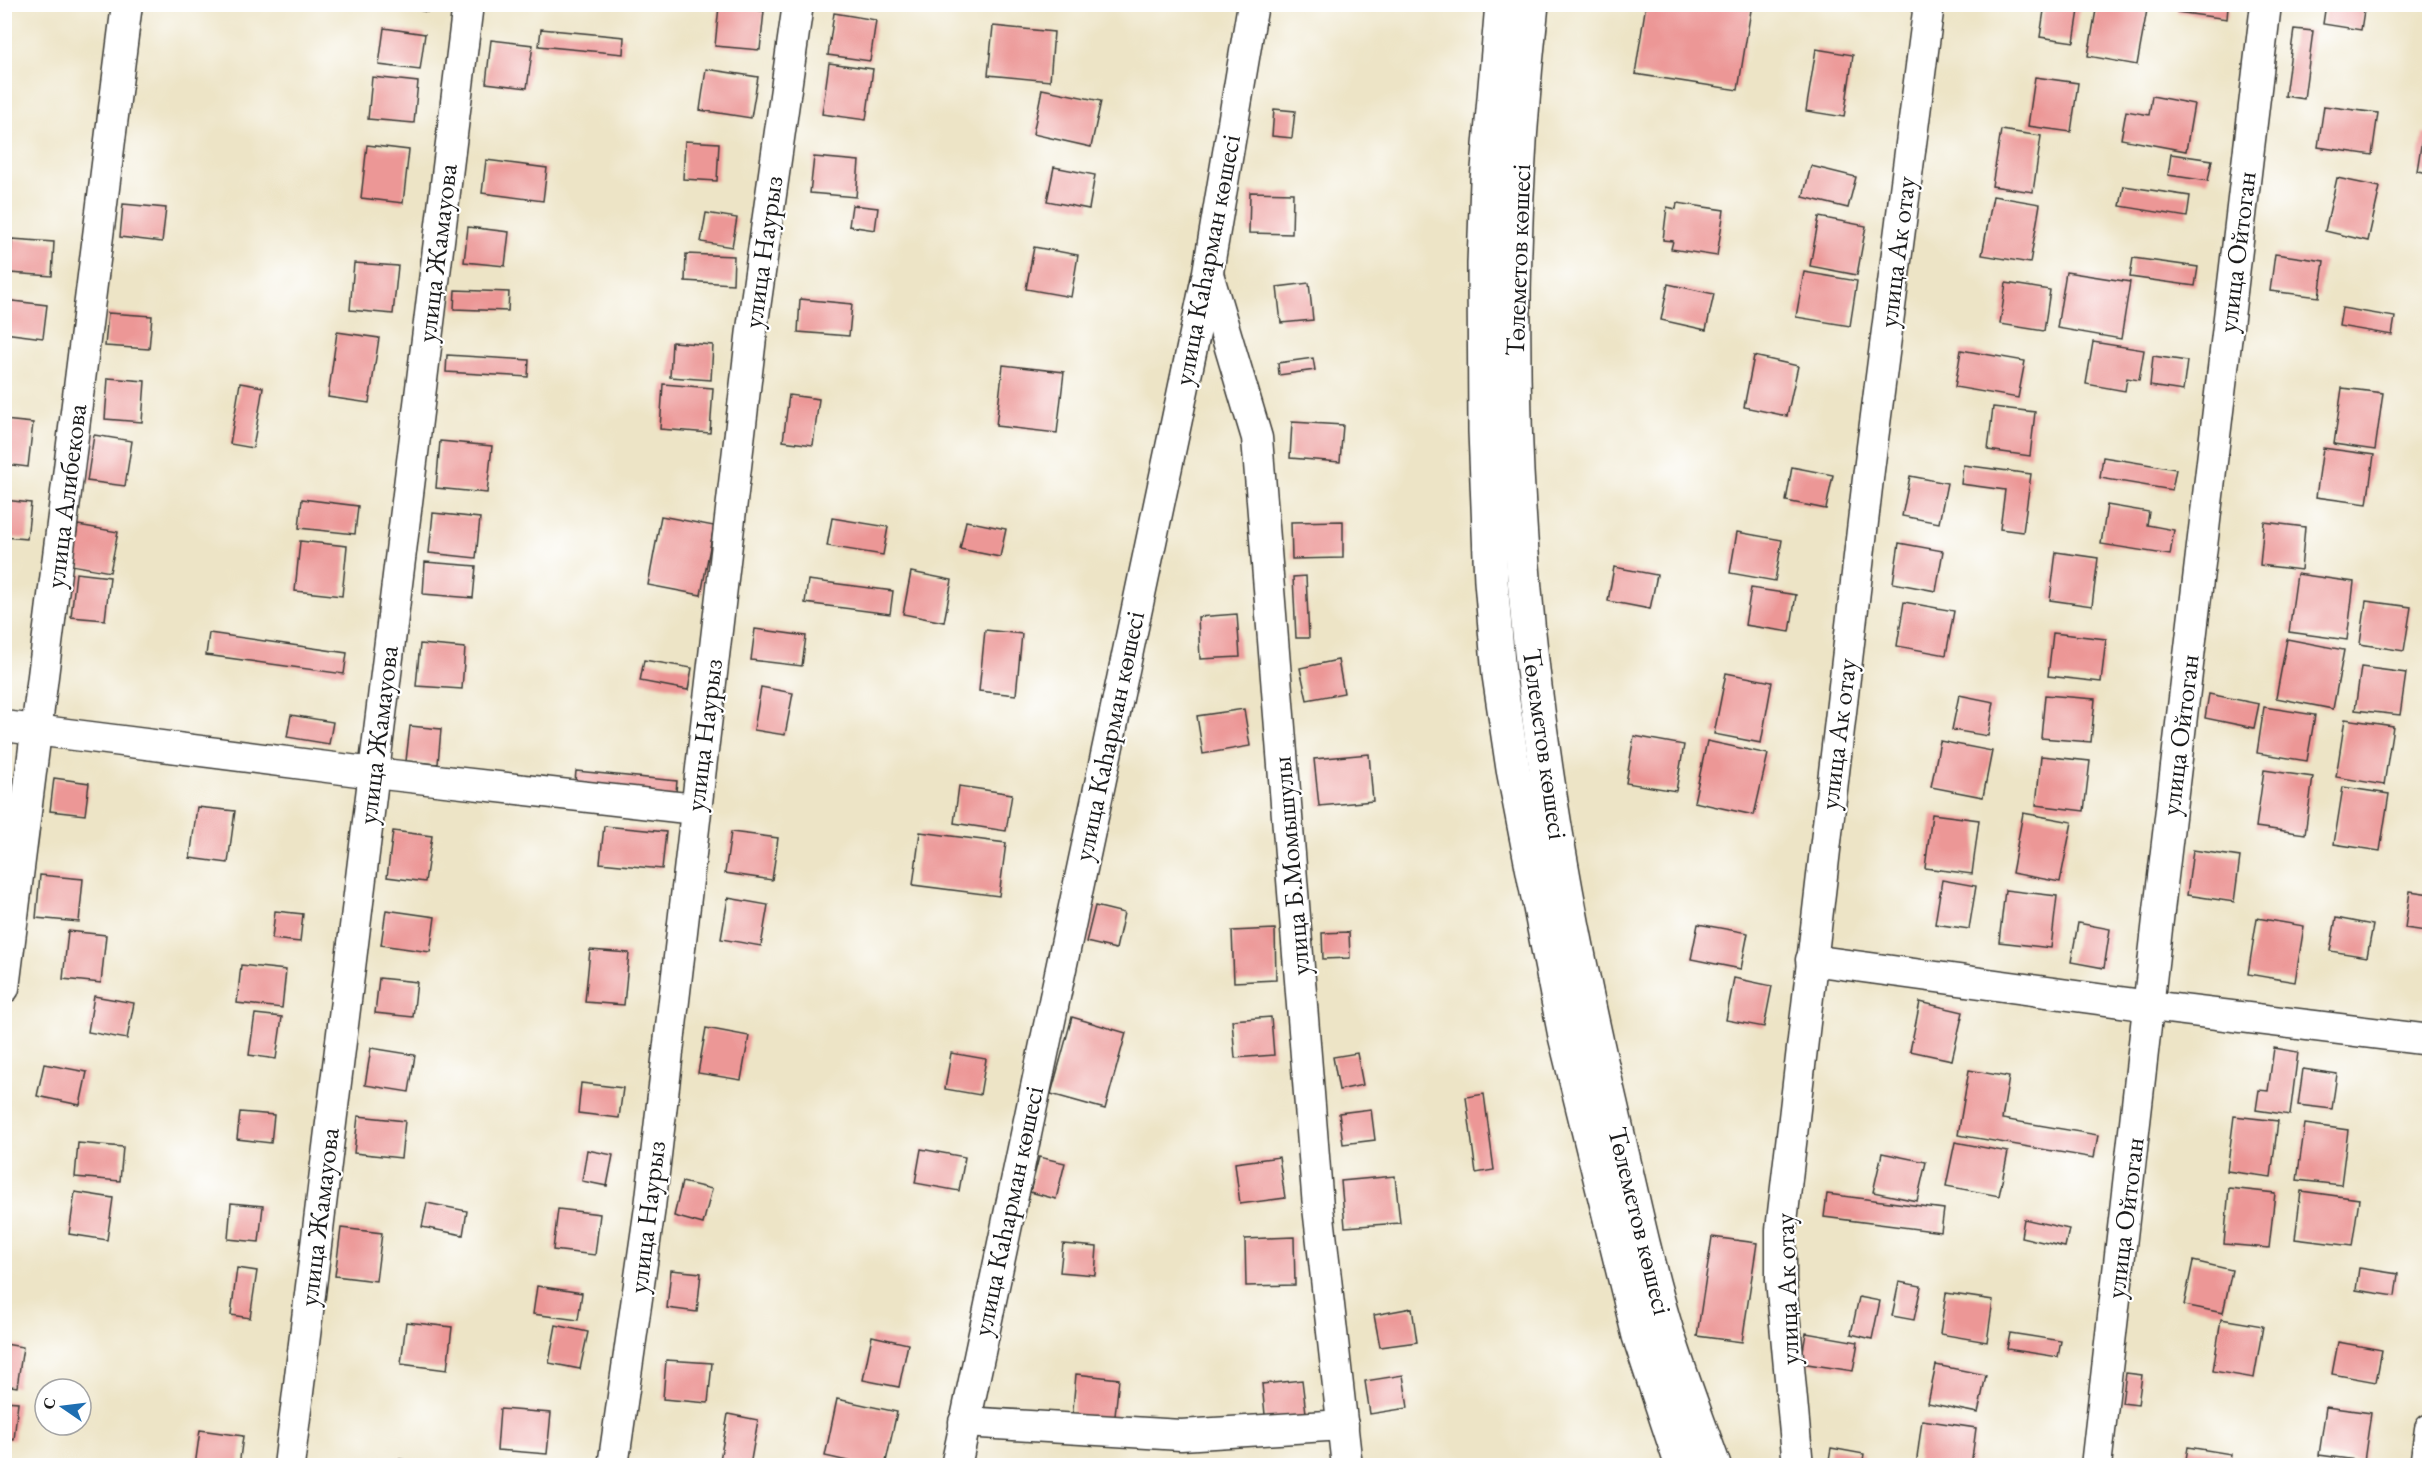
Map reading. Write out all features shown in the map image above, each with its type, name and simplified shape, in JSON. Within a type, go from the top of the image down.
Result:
[{"type":"main road","name":"Төлеметов көшесі","points":[[1502,4],[1487,181],[1484,264],[1489,523],[1499,675],[1515,780],[1565,1036],[1639,1336],[1682,1466]]},
{"type":"main road","name":"Төлеметов көшесі","points":[[1532,4],[1515,271],[1515,432],[1524,578],[1533,672],[1569,906],[1593,1026],[1641,1233],[1667,1330],[1714,1466]]},
{"type":"street","name":"улица Алибекова","points":[[4,988],[126,4]]},
{"type":"street","name":"улица Жамауова","points":[[289,1466],[468,4]]},
{"type":"street","name":"улица Наурыз","points":[[613,1466],[650,1207],[752,329],[798,4]]},
{"type":"street","name":"улица Каһарман көшесі","points":[[956,1466],[1208,272],[1253,4]]},
{"type":"street","name":"улица Ак отау","points":[[1798,1466],[1781,1280],[1780,1230],[1869,470],[1929,4]]},
{"type":"street","name":"улица Ойтоган","points":[[2096,1466],[2150,1006],[2161,890],[2266,4]]},
{"type":"street","name":"улица Б.Момышулы","points":[[1208,272],[1257,438],[1318,1207],[1347,1466]]},
{"type":"street","points":[[4,726],[374,773],[695,809]]},
{"type":"street","points":[[1812,960],[2150,1006],[2430,1040]]},
{"type":"street","points":[[964,1422],[1181,1435],[1343,1425]]},
{"type":"street","points":[[2425,1466],[2430,1429]]},
{"type":"building","points":[[394,4],[428,4],[427,12]]},
{"type":"building","points":[[1123,4],[1156,4],[1156,9]]},
{"type":"building","points":[[1646,4],[1752,4],[1738,90],[1635,74]]},
{"type":"building","points":[[2045,4],[2080,4],[2074,42],[2040,37]]},
{"type":"building","points":[[2097,4],[2147,10],[2137,65],[2088,56]]},
{"type":"building","points":[[2178,4],[2228,7],[2227,19],[2177,12]]},
{"type":"building","points":[[2326,4],[2365,4],[2361,30],[2323,24]]},
{"type":"building","points":[[719,6],[764,11],[760,50],[715,46]]},
{"type":"building","points":[[834,13],[876,20],[870,61],[828,55]]},
{"type":"building","points":[[993,26],[1054,32],[1050,81],[988,75]]},
{"type":"building","points":[[384,28],[425,34],[420,70],[379,65]]},
{"type":"building","points":[[541,29],[624,37],[623,54],[539,46]]},
{"type":"building","points":[[2294,29],[2313,31],[2304,99],[2285,96]]},
{"type":"building","points":[[491,40],[533,45],[527,88],[486,83]]},
{"type":"building","points":[[1816,49],[1853,55],[1844,117],[1806,111]]},
{"type":"building","points":[[829,63],[873,69],[866,120],[822,114]]},
{"type":"building","points":[[706,69],[758,77],[751,118],[700,110]]},
{"type":"building","points":[[372,77],[418,82],[414,123],[368,119]]},
{"type":"building","points":[[2035,77],[2078,83],[2071,132],[2028,126]]},
{"type":"building","points":[[1042,89],[1101,101],[1091,147],[1033,134]]},
{"type":"building","points":[[2152,96],[2194,104],[2186,151],[2121,139],[2126,111],[2149,115]]},
{"type":"building","points":[[2324,106],[2378,113],[2372,155],[2318,147]]},
{"type":"building","points":[[1274,109],[1295,111],[1292,138],[1272,136]]},
{"type":"building","points":[[2001,130],[2041,136],[2033,192],[1992,186]]},
{"type":"building","points":[[2423,133],[2430,134],[2430,173],[2417,171]]},
{"type":"building","points":[[685,141],[719,143],[717,181],[683,179]]},
{"type":"building","points":[[367,145],[409,150],[403,203],[361,198]]},
{"type":"building","points":[[2171,154],[2212,160],[2208,181],[2168,175]]},
{"type":"building","points":[[814,157],[859,161],[856,197],[810,193]]},
{"type":"building","points":[[486,160],[547,168],[543,201],[482,193]]},
{"type":"building","points":[[1811,166],[1856,177],[1848,208],[1803,197]]},
{"type":"building","points":[[1054,167],[1095,175],[1089,209],[1047,201]]},
{"type":"building","points":[[2337,178],[2380,187],[2368,241],[2325,231]]},
{"type":"building","points":[[2124,186],[2190,196],[2187,217],[2120,206]]},
{"type":"building","points":[[1250,192],[1293,193],[1292,234],[1249,233]]},
{"type":"building","points":[[1993,196],[2040,204],[2030,263],[1982,255]]},
{"type":"building","points":[[1677,203],[1724,210],[1717,256],[1671,249],[1673,241],[1663,240],[1667,207],[1676,209]]},
{"type":"building","points":[[123,204],[166,208],[162,242],[120,237]]},
{"type":"building","points":[[852,205],[878,208],[875,230],[849,226]]},
{"type":"building","points":[[706,213],[737,218],[732,247],[701,242]]},
{"type":"building","points":[[1819,217],[1866,226],[1857,275],[1810,266]]},
{"type":"building","points":[[468,227],[509,232],[505,266],[464,262]]},
{"type":"building","points":[[12,239],[54,242],[52,276],[10,273]]},
{"type":"building","points":[[1034,247],[1078,255],[1071,297],[1026,289]]},
{"type":"building","points":[[686,254],[734,256],[733,284],[685,281]]},
{"type":"building","points":[[2275,254],[2324,261],[2319,297],[2270,291]]},
{"type":"building","points":[[2133,258],[2198,267],[2195,286],[2130,277]]},
{"type":"building","points":[[354,263],[398,266],[393,314],[350,310]]},
{"type":"building","points":[[1804,272],[1857,281],[1850,326],[1796,317]]},
{"type":"building","points":[[2066,272],[2130,282],[2121,339],[2057,328]]},
{"type":"building","points":[[1309,283],[1313,320],[1281,323],[1277,287]]},
{"type":"building","points":[[2006,283],[2050,290],[2044,331],[2000,324]]},
{"type":"building","points":[[1668,284],[1714,294],[1706,330],[1661,320]]},
{"type":"building","points":[[455,290],[509,292],[508,311],[454,309]]},
{"type":"building","points":[[800,299],[852,304],[849,336],[798,332]]},
{"type":"building","points":[[4,300],[47,305],[43,338],[4,333]]},
{"type":"building","points":[[2342,308],[2395,317],[2392,335],[2339,326]]},
{"type":"building","points":[[108,313],[152,316],[149,349],[105,346]]},
{"type":"building","points":[[337,332],[379,338],[369,403],[328,397]]},
{"type":"building","points":[[672,342],[713,345],[711,380],[670,377]]},
{"type":"building","points":[[2093,342],[2144,350],[2139,380],[2127,378],[2125,391],[2086,384]]},
{"type":"building","points":[[1961,350],[2025,361],[2018,398],[1955,387]]},
{"type":"building","points":[[447,355],[529,360],[528,377],[446,372]]},
{"type":"building","points":[[1754,356],[1798,366],[1787,416],[1744,407]]},
{"type":"building","points":[[2153,356],[2187,361],[2183,391],[2150,386]]},
{"type":"building","points":[[1313,358],[1315,370],[1279,375],[1278,363]]},
{"type":"building","points":[[1003,365],[1064,372],[1057,433],[996,426]]},
{"type":"building","points":[[108,378],[145,381],[142,422],[105,419]]},
{"type":"building","points":[[240,383],[263,387],[253,448],[230,444]]},
{"type":"building","points":[[663,384],[713,388],[710,433],[660,429]]},
{"type":"building","points":[[2342,388],[2383,393],[2375,450],[2334,444]]},
{"type":"building","points":[[789,395],[819,399],[813,445],[783,441]]},
{"type":"building","points":[[1993,407],[2035,412],[2030,456],[1988,450]]},
{"type":"building","points":[[4,420],[33,423],[28,467],[4,464]]},
{"type":"building","points":[[1292,422],[1343,425],[1340,462],[1290,458]]},
{"type":"building","points":[[94,435],[132,441],[125,486],[87,481]]},
{"type":"building","points":[[440,441],[492,446],[487,493],[436,488]]},
{"type":"building","points":[[2323,448],[2374,455],[2367,504],[2316,497]]},
{"type":"building","points":[[2103,457],[2176,469],[2172,490],[2100,478]]},
{"type":"building","points":[[1963,465],[2031,474],[2023,532],[2000,529],[2005,490],[1961,484]]},
{"type":"building","points":[[1792,467],[1833,475],[1826,509],[1786,501]]},
{"type":"building","points":[[1910,476],[1947,483],[1939,523],[1902,516]]},
{"type":"building","points":[[302,499],[358,506],[355,534],[299,528]]},
{"type":"building","points":[[4,500],[31,503],[27,539],[4,537]]},
{"type":"building","points":[[2107,505],[2149,512],[2147,525],[2174,530],[2170,555],[2101,544]]},
{"type":"building","points":[[433,513],[480,518],[476,558],[429,553]]},
{"type":"building","points":[[661,516],[714,526],[701,595],[648,585]]},
{"type":"building","points":[[832,518],[888,527],[883,555],[827,546]]},
{"type":"building","points":[[966,521],[1006,529],[1000,557],[960,549]]},
{"type":"building","points":[[1343,521],[1343,558],[1292,559],[1291,522]]},
{"type":"building","points":[[2264,522],[2305,527],[2301,570],[2260,565]]},
{"type":"building","points":[[78,525],[118,532],[110,572],[71,565]]},
{"type":"building","points":[[1737,532],[1782,540],[1775,581],[1730,573]]},
{"type":"building","points":[[300,541],[347,546],[342,596],[295,591]]},
{"type":"building","points":[[1899,543],[1943,551],[1936,591],[1893,583]]},
{"type":"building","points":[[2056,552],[2098,558],[2092,606],[2050,600]]},
{"type":"building","points":[[425,562],[476,566],[473,598],[423,594]]},
{"type":"building","points":[[1614,567],[1657,575],[1650,609],[1608,601]]},
{"type":"building","points":[[911,572],[952,580],[944,622],[903,614]]},
{"type":"building","points":[[76,573],[110,577],[105,620],[71,617]]},
{"type":"building","points":[[2297,574],[2354,582],[2347,640],[2289,632]]},
{"type":"building","points":[[1306,576],[1309,638],[1296,638],[1293,577]]},
{"type":"building","points":[[808,580],[893,591],[890,614],[805,603]]},
{"type":"building","points":[[1751,588],[1796,595],[1790,632],[1745,625]]},
{"type":"building","points":[[2366,601],[2411,607],[2404,651],[2360,644]]},
{"type":"building","points":[[1904,602],[1954,611],[1946,655],[1897,646]]},
{"type":"building","points":[[1237,614],[1240,657],[1200,659],[1198,617]]},
{"type":"building","points":[[755,629],[806,636],[802,666],[751,660]]},
{"type":"building","points":[[985,630],[1022,634],[1016,695],[979,691]]},
{"type":"building","points":[[209,633],[347,653],[344,674],[206,655]]},
{"type":"building","points":[[2053,633],[2106,639],[2101,682],[2048,676]]},
{"type":"building","points":[[2287,639],[2344,650],[2333,709],[2276,698]]},
{"type":"building","points":[[420,644],[465,648],[462,689],[416,686]]},
{"type":"building","points":[[644,660],[692,668],[688,690],[640,681]]},
{"type":"building","points":[[1338,660],[1344,693],[1307,700],[1300,668]]},
{"type":"building","points":[[2361,667],[2406,673],[2400,715],[2355,710]]},
{"type":"building","points":[[1726,673],[1772,682],[1761,743],[1714,734]]},
{"type":"building","points":[[761,687],[793,693],[785,735],[754,730]]},
{"type":"building","points":[[2209,694],[2259,704],[2254,728],[2205,718]]},
{"type":"building","points":[[1959,695],[1994,702],[1988,736],[1952,730]]},
{"type":"building","points":[[2045,695],[2095,699],[2091,742],[2041,738]]},
{"type":"building","points":[[2264,707],[2315,715],[2307,761],[2257,753]]},
{"type":"building","points":[[1244,709],[1250,746],[1203,754],[1197,716]]},
{"type":"building","points":[[291,715],[333,722],[329,744],[287,737]]},
{"type":"building","points":[[2345,719],[2393,726],[2384,785],[2336,777]]},
{"type":"building","points":[[410,726],[441,729],[438,764],[406,761]]},
{"type":"building","points":[[1634,736],[1684,745],[1676,791],[1626,783]]},
{"type":"building","points":[[1707,741],[1768,754],[1754,815],[1694,802]]},
{"type":"building","points":[[1940,741],[1992,751],[1983,797],[1931,787]]},
{"type":"building","points":[[1369,754],[1373,801],[1319,806],[1314,759]]},
{"type":"building","points":[[2041,756],[2090,761],[2084,811],[2036,805]]},
{"type":"building","points":[[2264,770],[2313,777],[2305,834],[2256,827]]},
{"type":"building","points":[[576,771],[677,781],[675,802],[574,792]]},
{"type":"building","points":[[54,778],[89,783],[85,815],[50,811]]},
{"type":"building","points":[[959,786],[1012,794],[1006,831],[954,823]]},
{"type":"building","points":[[2343,787],[2389,794],[2380,851],[2334,844]]},
{"type":"building","points":[[197,807],[235,811],[228,863],[190,858]]},
{"type":"building","points":[[2023,813],[2072,822],[2060,882],[2012,873]]},
{"type":"building","points":[[1932,814],[1979,820],[1972,874],[1925,868]]},
{"type":"building","points":[[604,826],[666,832],[662,869],[600,863]]},
{"type":"building","points":[[393,831],[432,836],[425,882],[387,877]]},
{"type":"building","points":[[731,832],[778,838],[772,880],[725,873]]},
{"type":"building","points":[[920,832],[1006,843],[999,896],[913,885]]},
{"type":"building","points":[[2193,850],[2240,857],[2234,902],[2187,895]]},
{"type":"building","points":[[40,875],[83,879],[79,922],[36,918]]},
{"type":"building","points":[[1942,880],[1976,886],[1969,929],[1935,924]]},
{"type":"building","points":[[2005,890],[2057,896],[2051,948],[1999,942]]},
{"type":"building","points":[[2410,891],[2430,894],[2426,931],[2405,928]]},
{"type":"building","points":[[728,898],[768,905],[761,946],[721,939]]},
{"type":"building","points":[[1095,906],[1124,913],[1116,949],[1086,942]]},
{"type":"building","points":[[386,910],[435,917],[430,952],[381,945]]},
{"type":"building","points":[[275,911],[303,914],[300,942],[272,939]]},
{"type":"building","points":[[2257,918],[2304,926],[2295,982],[2248,974]]},
{"type":"building","points":[[2336,918],[2373,925],[2367,957],[2330,951]]},
{"type":"building","points":[[2078,923],[2110,929],[2104,968],[2071,962]]},
{"type":"building","points":[[1698,924],[1748,933],[1741,969],[1691,959]]},
{"type":"building","points":[[1275,929],[1276,980],[1234,982],[1232,931]]},
{"type":"building","points":[[68,931],[106,935],[101,983],[63,979]]},
{"type":"building","points":[[1349,932],[1350,958],[1323,959],[1322,933]]},
{"type":"building","points":[[590,950],[629,953],[624,1005],[585,1002]]},
{"type":"building","points":[[241,965],[286,970],[282,1008],[237,1003]]},
{"type":"building","points":[[379,978],[417,982],[413,1017],[375,1013]]},
{"type":"building","points":[[1734,978],[1772,986],[1764,1027],[1726,1020]]},
{"type":"building","points":[[94,996],[134,1003],[127,1039],[88,1032]]},
{"type":"building","points":[[1920,1002],[1963,1012],[1952,1060],[1910,1051]]},
{"type":"building","points":[[255,1014],[282,1017],[276,1059],[249,1055]]},
{"type":"building","points":[[1072,1017],[1126,1033],[1105,1109],[1051,1094]]},
{"type":"building","points":[[1271,1017],[1274,1055],[1235,1058],[1232,1020]]},
{"type":"building","points":[[706,1028],[749,1036],[741,1080],[698,1073]]},
{"type":"building","points":[[371,1048],[415,1055],[409,1092],[365,1085]]},
{"type":"building","points":[[2274,1048],[2298,1052],[2290,1115],[2256,1110],[2259,1090],[2268,1091]]},
{"type":"building","points":[[951,1053],[986,1059],[980,1095],[945,1089]]},
{"type":"building","points":[[1357,1053],[1363,1085],[1339,1090],[1333,1057]]},
{"type":"building","points":[[44,1064],[87,1072],[80,1105],[37,1096]]},
{"type":"building","points":[[2303,1069],[2337,1074],[2332,1109],[2298,1105]]},
{"type":"building","points":[[1969,1070],[2009,1077],[2002,1119],[2098,1135],[2094,1158],[1958,1135]]},
{"type":"building","points":[[581,1083],[623,1088],[619,1118],[578,1113]]},
{"type":"building","points":[[1484,1094],[1494,1170],[1476,1173],[1466,1097]]},
{"type":"building","points":[[1371,1109],[1375,1140],[1343,1144],[1339,1113]]},
{"type":"building","points":[[240,1112],[274,1115],[271,1143],[237,1139]]},
{"type":"building","points":[[358,1116],[405,1121],[401,1158],[354,1153]]},
{"type":"building","points":[[2234,1116],[2278,1121],[2271,1177],[2227,1171]]},
{"type":"building","points":[[2305,1124],[2348,1130],[2341,1185],[2297,1180]]},
{"type":"building","points":[[1955,1142],[2008,1152],[1999,1196],[1946,1186]]},
{"type":"building","points":[[78,1143],[123,1147],[120,1181],[75,1177]]},
{"type":"building","points":[[921,1149],[965,1157],[959,1191],[915,1183]]},
{"type":"building","points":[[587,1150],[613,1155],[607,1186],[582,1181]]},
{"type":"building","points":[[1882,1153],[1926,1162],[1917,1201],[1873,1192]]},
{"type":"building","points":[[1039,1157],[1065,1163],[1056,1199],[1030,1192]]},
{"type":"building","points":[[1279,1157],[1285,1198],[1240,1204],[1235,1163]]},
{"type":"building","points":[[1395,1176],[1400,1223],[1345,1227],[1341,1181]]},
{"type":"building","points":[[682,1182],[712,1189],[703,1224],[674,1216]]},
{"type":"building","points":[[2229,1188],[2275,1193],[2269,1248],[2224,1244]]},
{"type":"building","points":[[2301,1191],[2359,1199],[2352,1246],[2295,1239]]},
{"type":"building","points":[[75,1192],[113,1198],[107,1240],[69,1234]]},
{"type":"building","points":[[1827,1194],[1944,1209],[1941,1232],[1824,1217]]},
{"type":"building","points":[[231,1203],[263,1206],[259,1242],[228,1239]]},
{"type":"building","points":[[427,1203],[467,1211],[463,1235],[422,1227]]},
{"type":"building","points":[[558,1209],[600,1214],[595,1255],[553,1250]]},
{"type":"building","points":[[2024,1219],[2069,1229],[2065,1247],[2021,1237]]},
{"type":"building","points":[[341,1228],[382,1233],[376,1281],[335,1276]]},
{"type":"building","points":[[1294,1237],[1295,1285],[1246,1286],[1245,1239]]},
{"type":"building","points":[[1712,1237],[1757,1243],[1742,1342],[1697,1336]]},
{"type":"building","points":[[1063,1244],[1097,1247],[1095,1275],[1060,1272]]},
{"type":"building","points":[[2193,1261],[2232,1270],[2223,1313],[2184,1305]]},
{"type":"building","points":[[237,1268],[257,1271],[250,1318],[231,1315]]},
{"type":"building","points":[[2359,1268],[2398,1274],[2395,1296],[2356,1290]]},
{"type":"building","points":[[671,1270],[701,1273],[697,1312],[667,1308]]},
{"type":"building","points":[[1899,1282],[1921,1286],[1914,1320],[1892,1316]]},
{"type":"building","points":[[537,1286],[582,1293],[578,1320],[533,1314]]},
{"type":"building","points":[[1946,1293],[1993,1300],[1987,1342],[1940,1334]]},
{"type":"building","points":[[1859,1297],[1880,1301],[1872,1339],[1851,1334]]},
{"type":"building","points":[[1412,1308],[1417,1342],[1380,1347],[1374,1315]]},
{"type":"building","points":[[2221,1319],[2263,1326],[2254,1378],[2213,1371]]},
{"type":"building","points":[[406,1322],[452,1327],[447,1370],[401,1364]]},
{"type":"building","points":[[556,1325],[588,1332],[580,1369],[549,1363]]},
{"type":"building","points":[[1806,1333],[1858,1342],[1853,1371],[1801,1363]]},
{"type":"building","points":[[2010,1333],[2061,1341],[2058,1357],[2007,1349]]},
{"type":"building","points":[[872,1336],[908,1344],[899,1387],[863,1380]]},
{"type":"building","points":[[2338,1342],[2382,1350],[2376,1382],[2332,1374]]},
{"type":"building","points":[[5,1344],[23,1347],[17,1387],[5,1385]]},
{"type":"building","points":[[666,1360],[712,1363],[708,1403],[663,1399]]},
{"type":"building","points":[[1936,1365],[1986,1375],[1978,1413],[1928,1403]]},
{"type":"building","points":[[2126,1373],[2142,1375],[2138,1405],[2122,1403]]},
{"type":"building","points":[[1076,1374],[1119,1379],[1114,1425],[1072,1421]]},
{"type":"building","points":[[1403,1375],[1408,1408],[1370,1414],[1365,1381]]},
{"type":"building","points":[[1302,1380],[1307,1421],[1266,1425],[1262,1384]]},
{"type":"building","points":[[837,1399],[897,1412],[885,1466],[870,1466],[825,1456]]},
{"type":"building","points":[[4,1401],[18,1402],[14,1440],[4,1439]]},
{"type":"building","points":[[2326,1407],[2371,1413],[2364,1461],[2319,1455]]},
{"type":"building","points":[[500,1409],[551,1413],[547,1454],[497,1450]]},
{"type":"building","points":[[728,1414],[758,1420],[750,1466],[719,1466]]},
{"type":"building","points":[[1922,1420],[1976,1428],[1971,1466],[1916,1466]]},
{"type":"building","points":[[200,1430],[243,1436],[239,1466],[195,1466]]},
{"type":"building","points":[[2188,1447],[2231,1454],[2229,1466],[2185,1466]]},
{"type":"building","points":[[1831,1448],[1864,1454],[1862,1466],[1828,1466]]},
{"type":"building","points":[[399,1459],[433,1464],[433,1466],[398,1466]]}]
